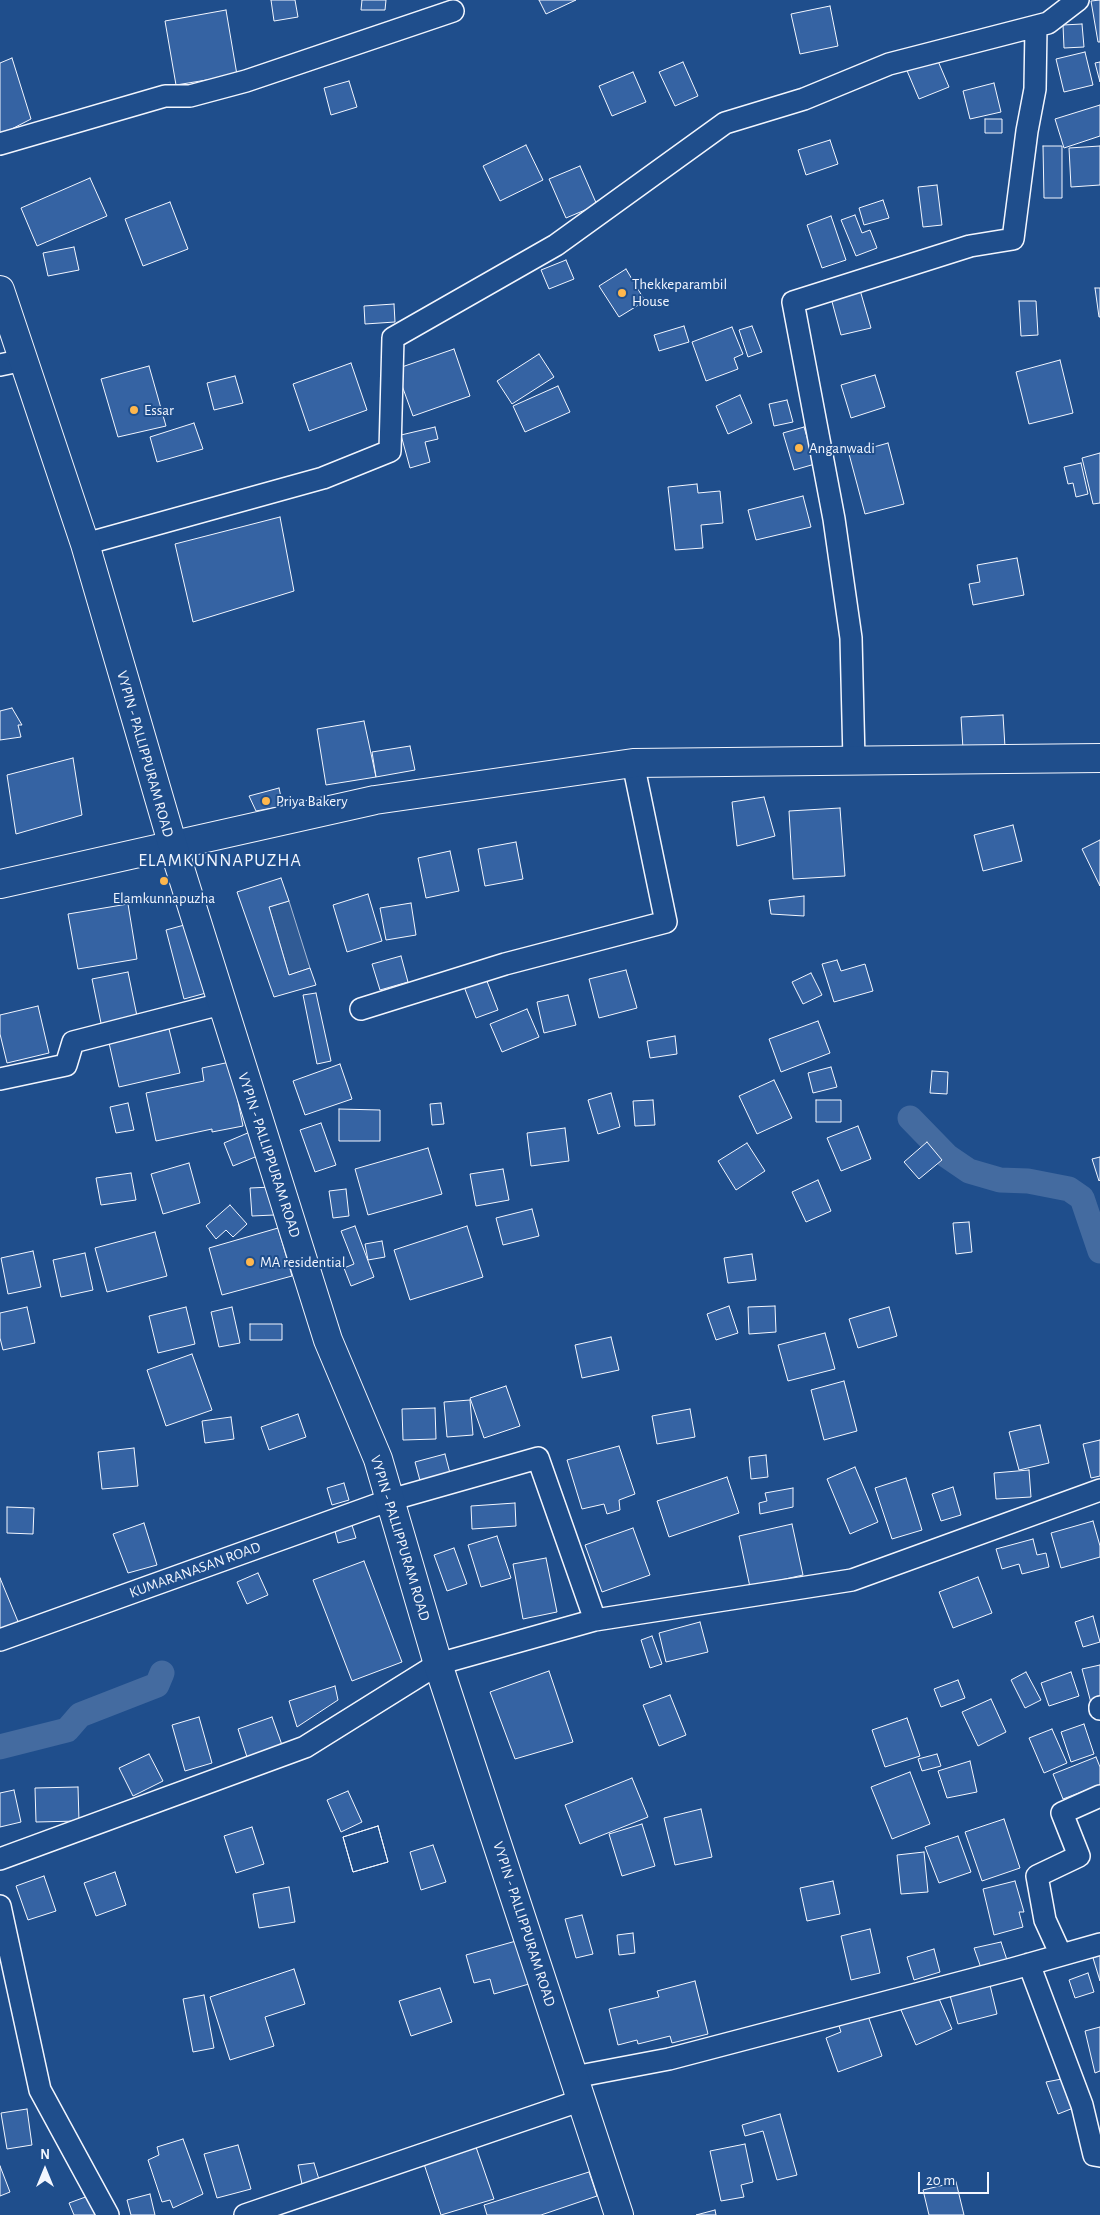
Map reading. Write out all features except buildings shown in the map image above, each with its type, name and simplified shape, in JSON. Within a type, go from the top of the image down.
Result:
[{"type":"main road","name":"VYPIN - PALLIPPURAM ROAD","points":[[0,290],[12,363],[85,544],[221,1004],[328,1340],[378,1459],[438,1664],[619,2215]]},
{"type":"main road","points":[[0,884],[375,800],[633,763],[1100,758]]},
{"type":"street","points":[[85,544],[323,478],[390,451],[393,338],[556,245],[725,123],[804,99],[889,64],[1048,23],[1078,0]]},
{"type":"street","points":[[0,144],[165,96],[190,96],[246,81],[453,11]]},
{"type":"street","points":[[854,760],[852,638],[834,519],[793,302],[970,246],[1013,239],[1027,131],[1035,89],[1036,27]]},
{"type":"street","points":[[361,1009],[505,964],[666,922],[633,763]]},
{"type":"street","points":[[0,1079],[66,1065],[73,1042],[221,1004]]},
{"type":"street","name":"KUMARANASAN ROAD","points":[[0,1640],[390,1500],[538,1458],[595,1620]]},
{"type":"street","points":[[0,1859],[305,1747],[438,1664],[595,1620],[852,1580],[1099,1493]]},
{"type":"street","points":[[1061,1955],[1045,1920],[1037,1876],[1078,1856],[1062,1812],[1100,1796]]},
{"type":"street","points":[[0,1906],[40,2090],[108,2215]]},
{"type":"street","points":[[246,2215],[578,2089],[669,2059],[1100,1944]]},
{"type":"street","points":[[1029,1964],[1082,2105],[1094,2155],[1100,2156]]},
{"type":"shaded area","points":[[289,901],[310,968],[289,975],[269,907]]},
{"type":"waterway","points":[[910,1118],[947,1156],[969,1171],[1000,1180],[1028,1181],[1069,1189],[1082,1198],[1100,1251]]},
{"type":"waterway","points":[[0,1747],[67,1730],[80,1715],[157,1685],[162,1673]]},
{"type":"place","name":"Thekkeparambil House","points":[[622,293]]},
{"type":"place","name":"Essar","points":[[134,410]]},
{"type":"place","name":"Anganwadi","points":[[799,448]]},
{"type":"place","name":"Priya Bakery","points":[[266,801]]},
{"type":"place","name":"Elamkunnapuzha","points":[[164,881]]},
{"type":"place","name":"MA residential","points":[[250,1262]]},
{"type":"district","name":"ELAMKUNNAPUZHA","points":[[220,861]]}]
